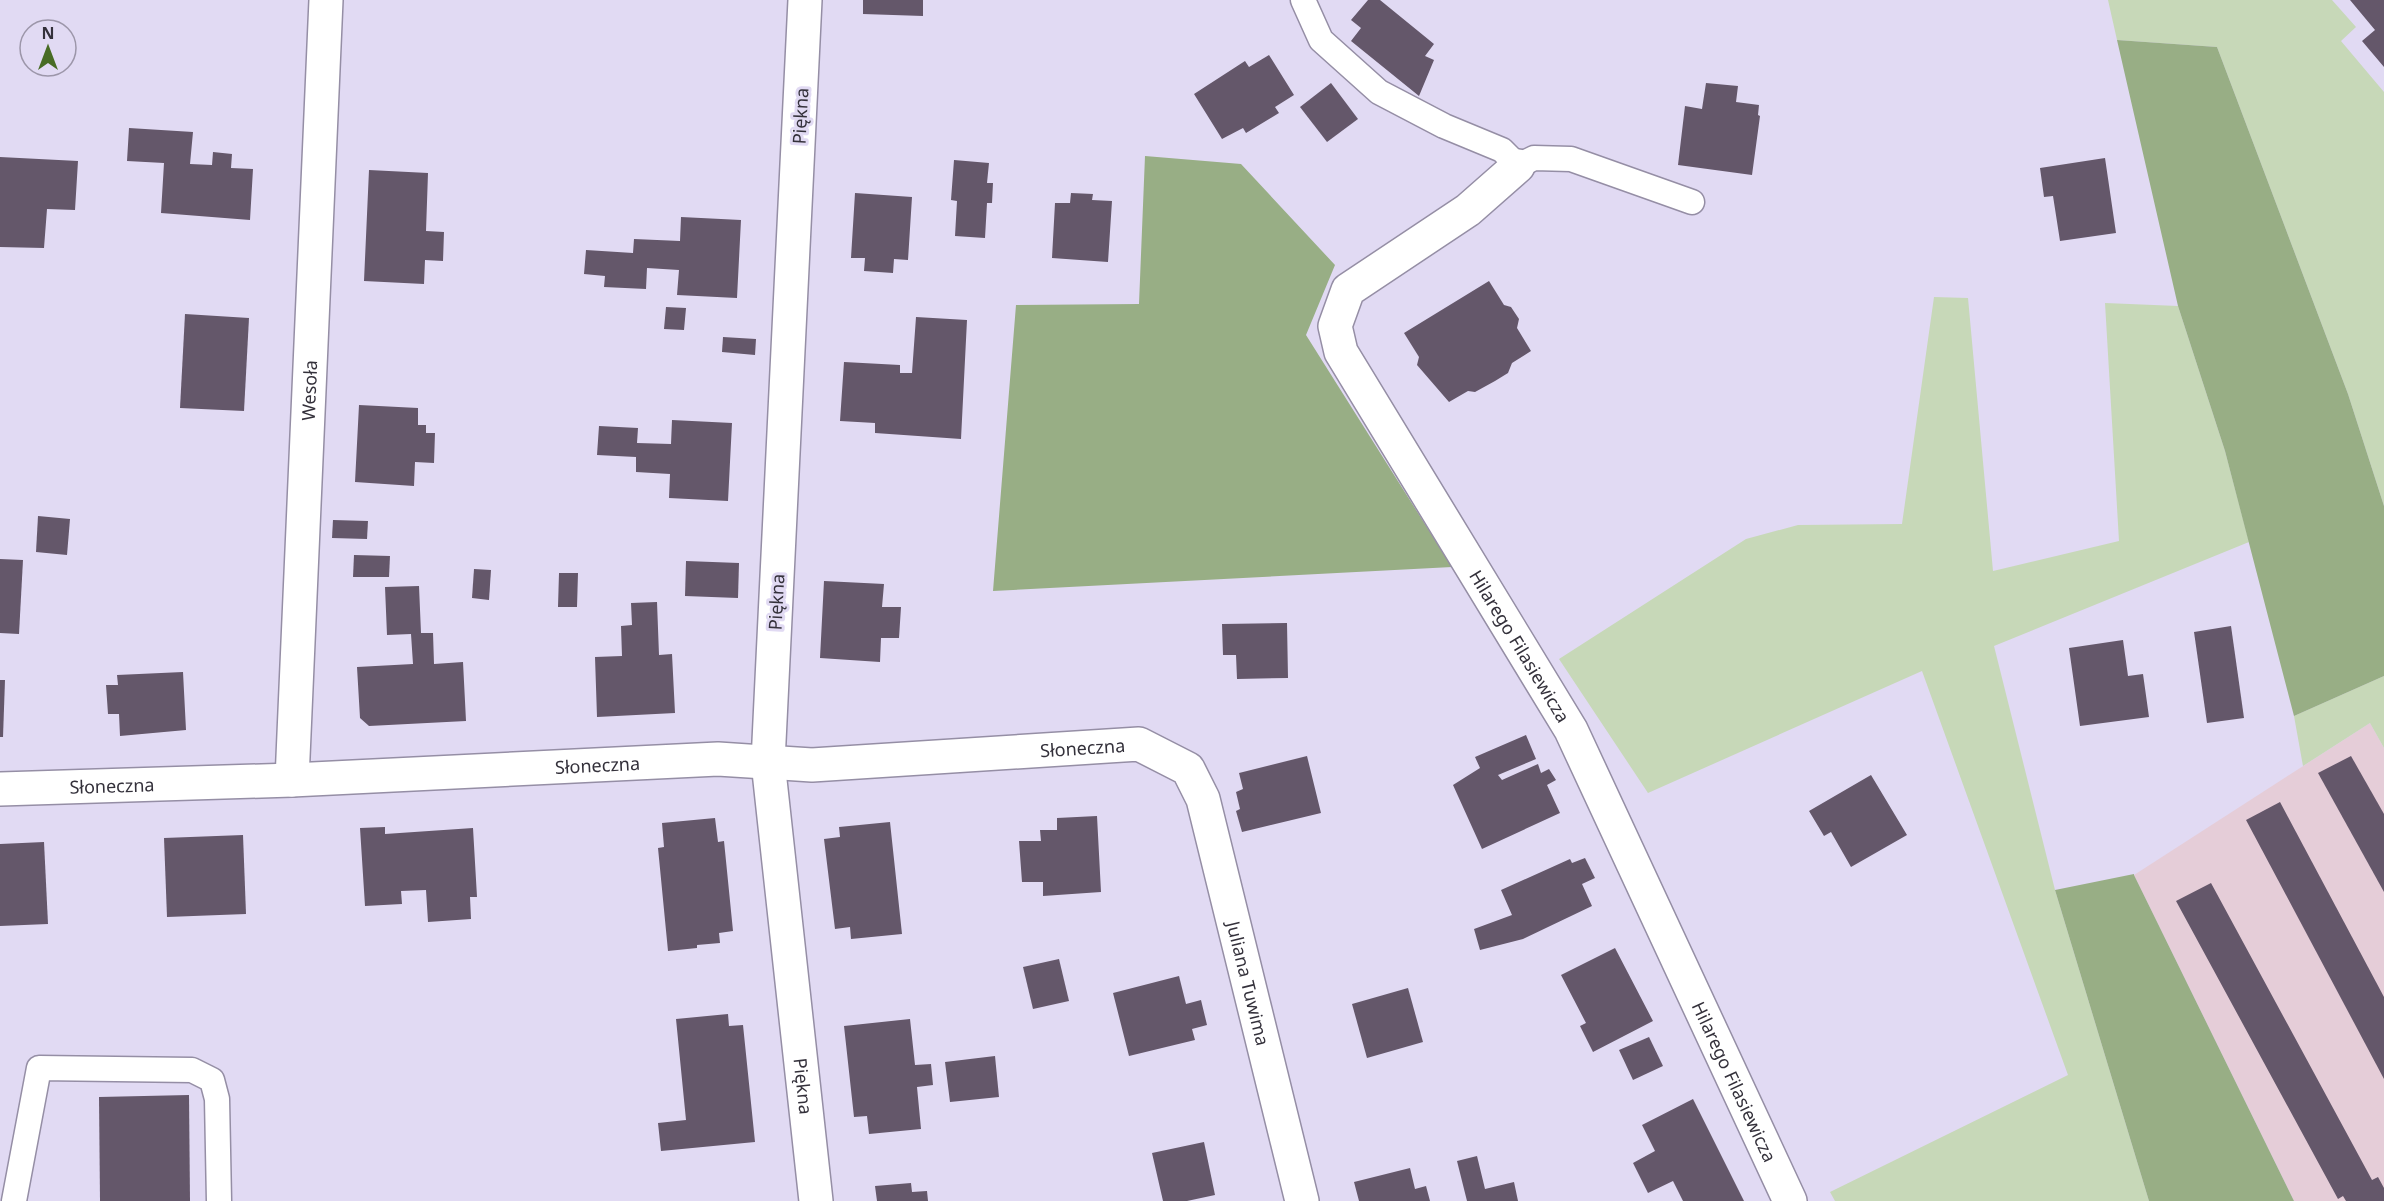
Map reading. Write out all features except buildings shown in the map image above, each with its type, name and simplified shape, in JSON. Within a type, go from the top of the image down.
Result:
[{"type":"street","name":"Wesoła","points":[[292,780],[326,0]]},
{"type":"street","name":"Piękna","points":[[805,0],[768,762],[816,1201]]},
{"type":"street","name":"Hilarego Filasiewicza","points":[[1518,166],[1468,210],[1348,290],[1335,326],[1341,352],[1571,730],[1790,1201]]},
{"type":"street","name":"Słoneczna","points":[[0,789],[292,780],[718,759],[812,765],[1139,744],[1188,769]]},
{"type":"street","name":"Juliana Tuwima","points":[[1188,769],[1203,799],[1302,1201]]},
{"type":"lane","points":[[1303,0],[1321,40],[1379,92],[1444,126],[1502,150],[1518,166],[1534,158],[1571,159],[1692,202]]},
{"type":"lane","points":[[14,1201],[39,1068],[192,1070],[212,1080],[217,1099],[219,1201]]},
{"type":"shaded area","points":[[2370,723],[2384,748],[2384,1201],[2294,1201],[2134,875]]},
{"type":"green space","points":[[2108,0],[2332,0],[2356,27],[2341,41],[2384,92],[2384,506],[2348,394],[2217,47],[2117,40]]},
{"type":"green space","points":[[2117,40],[2217,47],[2348,394],[2384,506],[2384,676],[2294,716],[2225,451],[2178,306]]},
{"type":"green space","points":[[1145,156],[1241,164],[1335,265],[1306,335],[1452,567],[993,591],[1016,305],[1139,304]]},
{"type":"green space","points":[[1934,297],[1968,298],[1993,571],[2119,541],[2105,303],[2178,306],[2225,451],[2249,542],[1994,646],[2055,890],[2149,1201],[1835,1201],[1830,1192],[2068,1075],[1922,671],[1648,793],[1559,659],[1746,539],[1798,525],[1902,524]]},
{"type":"green space","points":[[2384,676],[2384,748],[2370,723],[2303,766],[2294,716]]},
{"type":"green space","points":[[2134,874],[2294,1201],[2149,1201],[2055,890]]}]
